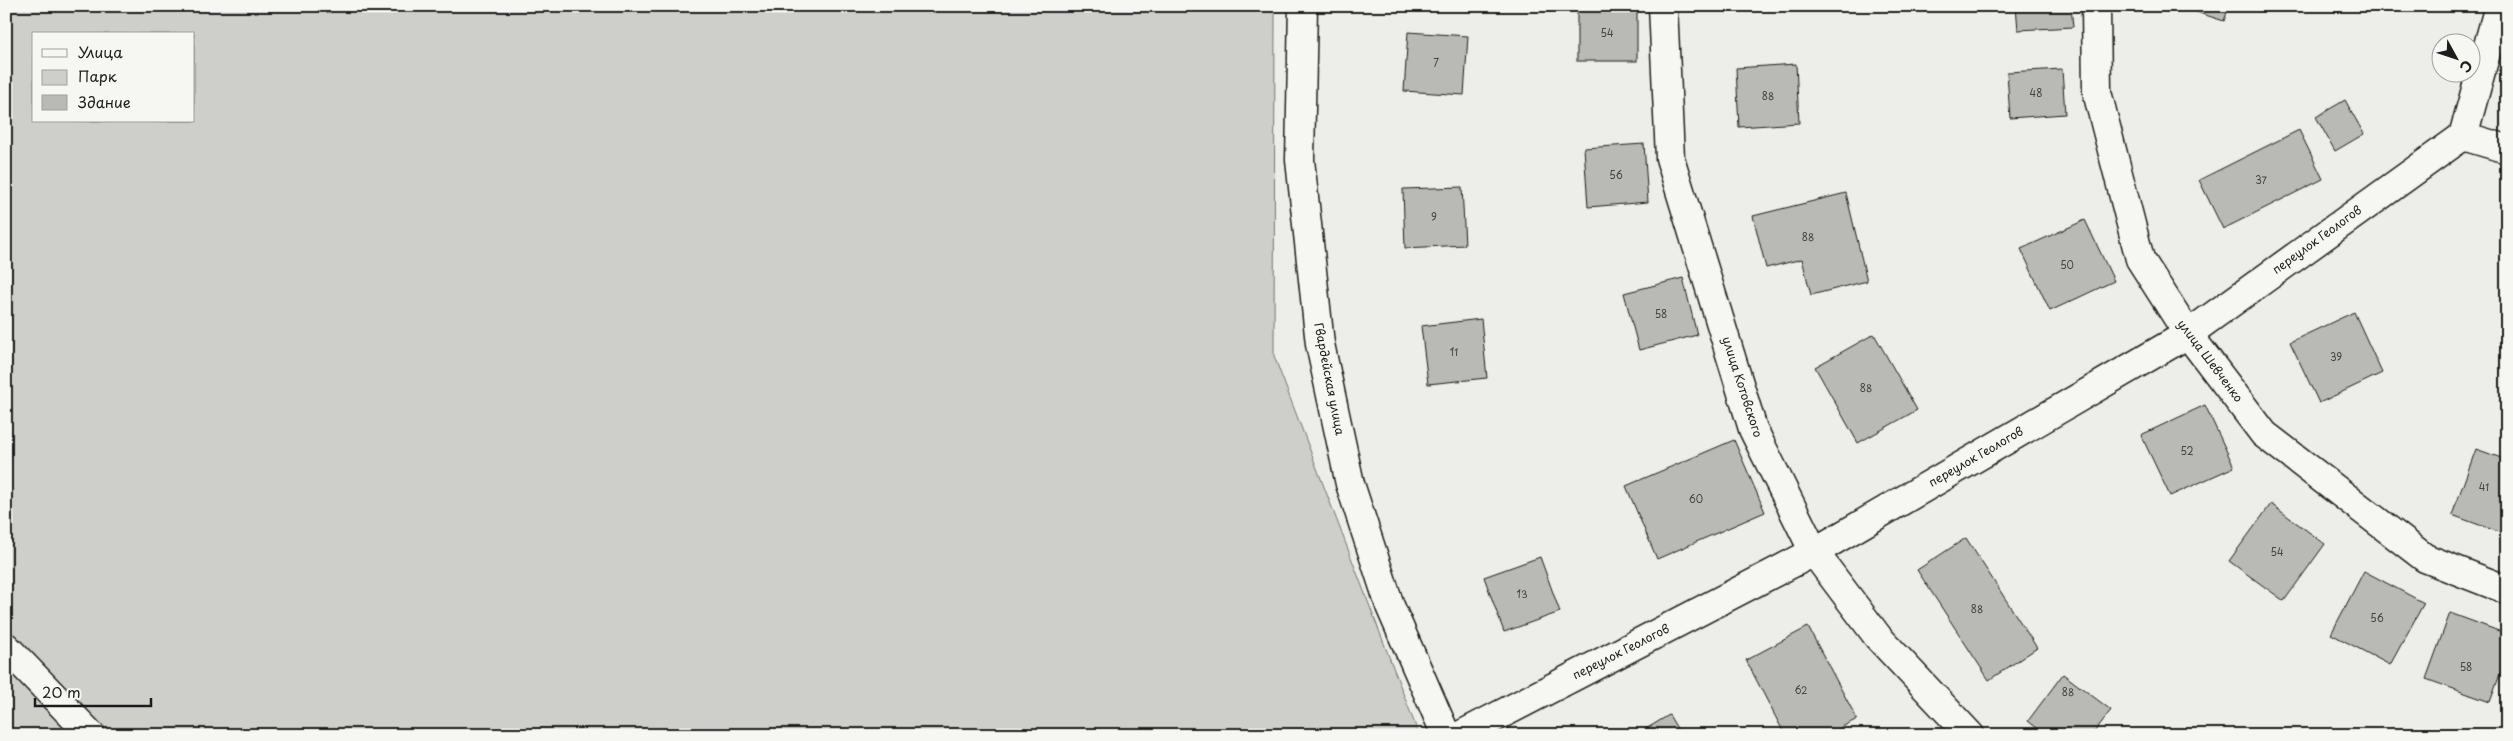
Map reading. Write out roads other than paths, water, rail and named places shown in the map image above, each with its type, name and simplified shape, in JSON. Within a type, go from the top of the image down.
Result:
[{"type":"main road","name":"Гвардейская улица","points":[[1302,6],[1300,160],[1320,344],[1350,484],[1390,606],[1446,735]]},
{"type":"main road","name":"улица Котовского","points":[[1664,6],[1670,158],[1753,429],[1814,552],[1878,637],[1970,735]]},
{"type":"main road","name":"улица Шевченко","points":[[2096,6],[2097,92],[2140,259],[2188,334],[2264,434],[2425,558],[2507,590]]},
{"type":"main road","points":[[2500,6],[2463,136],[2507,149]]},
{"type":"main road","name":"переулок Геологов","points":[[1461,735],[1814,552],[2188,334],[2463,136]]},
{"type":"main road","points":[[6,647],[90,735]]}]
